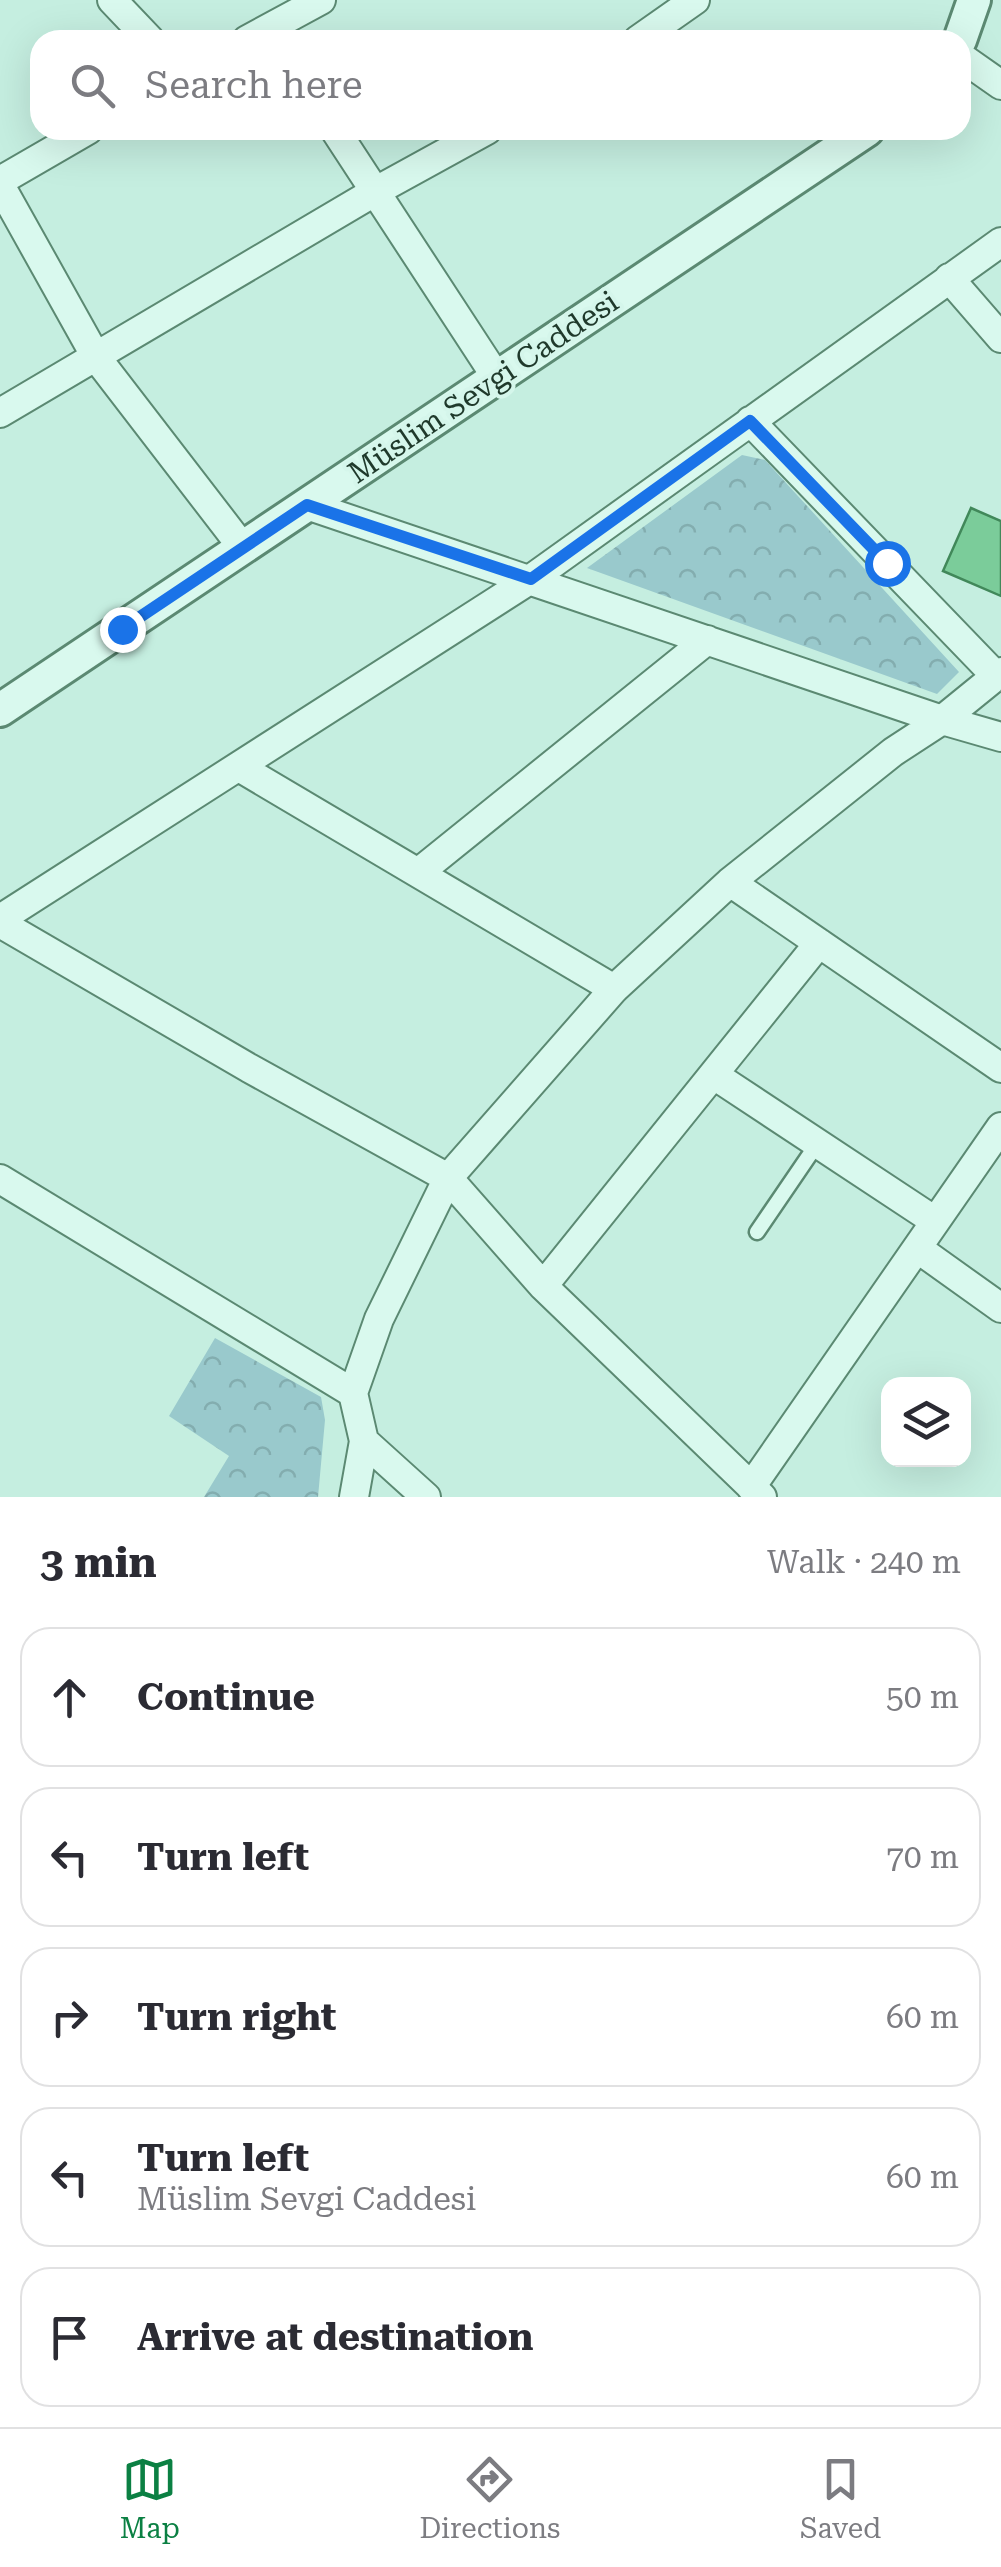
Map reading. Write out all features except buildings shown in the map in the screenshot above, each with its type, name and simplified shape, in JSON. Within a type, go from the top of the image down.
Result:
[{"type":"street","points":[[112,0],[140,30]]},
{"type":"street","points":[[272,30],[321,0]]},
{"type":"street","points":[[652,30],[695,0]]},
{"type":"street","points":[[964,30],[974,0]]},
{"type":"street","points":[[971,64],[1001,85]]},
{"type":"street","points":[[71,140],[0,183],[96,357],[243,548]]},
{"type":"street","points":[[341,140],[497,378]]},
{"type":"street","points":[[0,414],[469,140]]},
{"type":"street","name":"Müslim Sevgi Caddesi","points":[[0,710],[851,140]]},
{"type":"street","points":[[1000,1131],[935,1221],[757,1492],[543,1286],[448,1178],[249,1068],[0,921],[531,579],[1001,242]]},
{"type":"street","points":[[950,278],[1001,338]]},
{"type":"street","points":[[354,1497],[364,1441],[353,1392],[379,1319],[448,1178],[614,990],[730,882],[998,674],[750,421]]},
{"type":"street","points":[[307,505],[1001,737]]},
{"type":"street","points":[[418,873],[707,640]]},
{"type":"street","points":[[239,767],[614,990]]},
{"type":"street","points":[[730,882],[1001,1068]]},
{"type":"street","points":[[543,1286],[819,943]]},
{"type":"street","points":[[714,1075],[935,1221]]},
{"type":"street","points":[[0,1179],[353,1392]]},
{"type":"street","points":[[917,1248],[1001,1308]]},
{"type":"street","points":[[364,1441],[426,1497]]},
{"type":"lane","points":[[757,1232],[817,1144]]},
{"type":"green space","points":[[742,455],[765,460],[959,672],[937,694],[587,568]]},
{"type":"green space","points":[[215,1338],[321,1397],[325,1420],[318,1497],[204,1497],[229,1456],[169,1416]]},
{"type":"route","points":[[122,629],[307,505],[531,579],[750,421],[887,563]]}]
